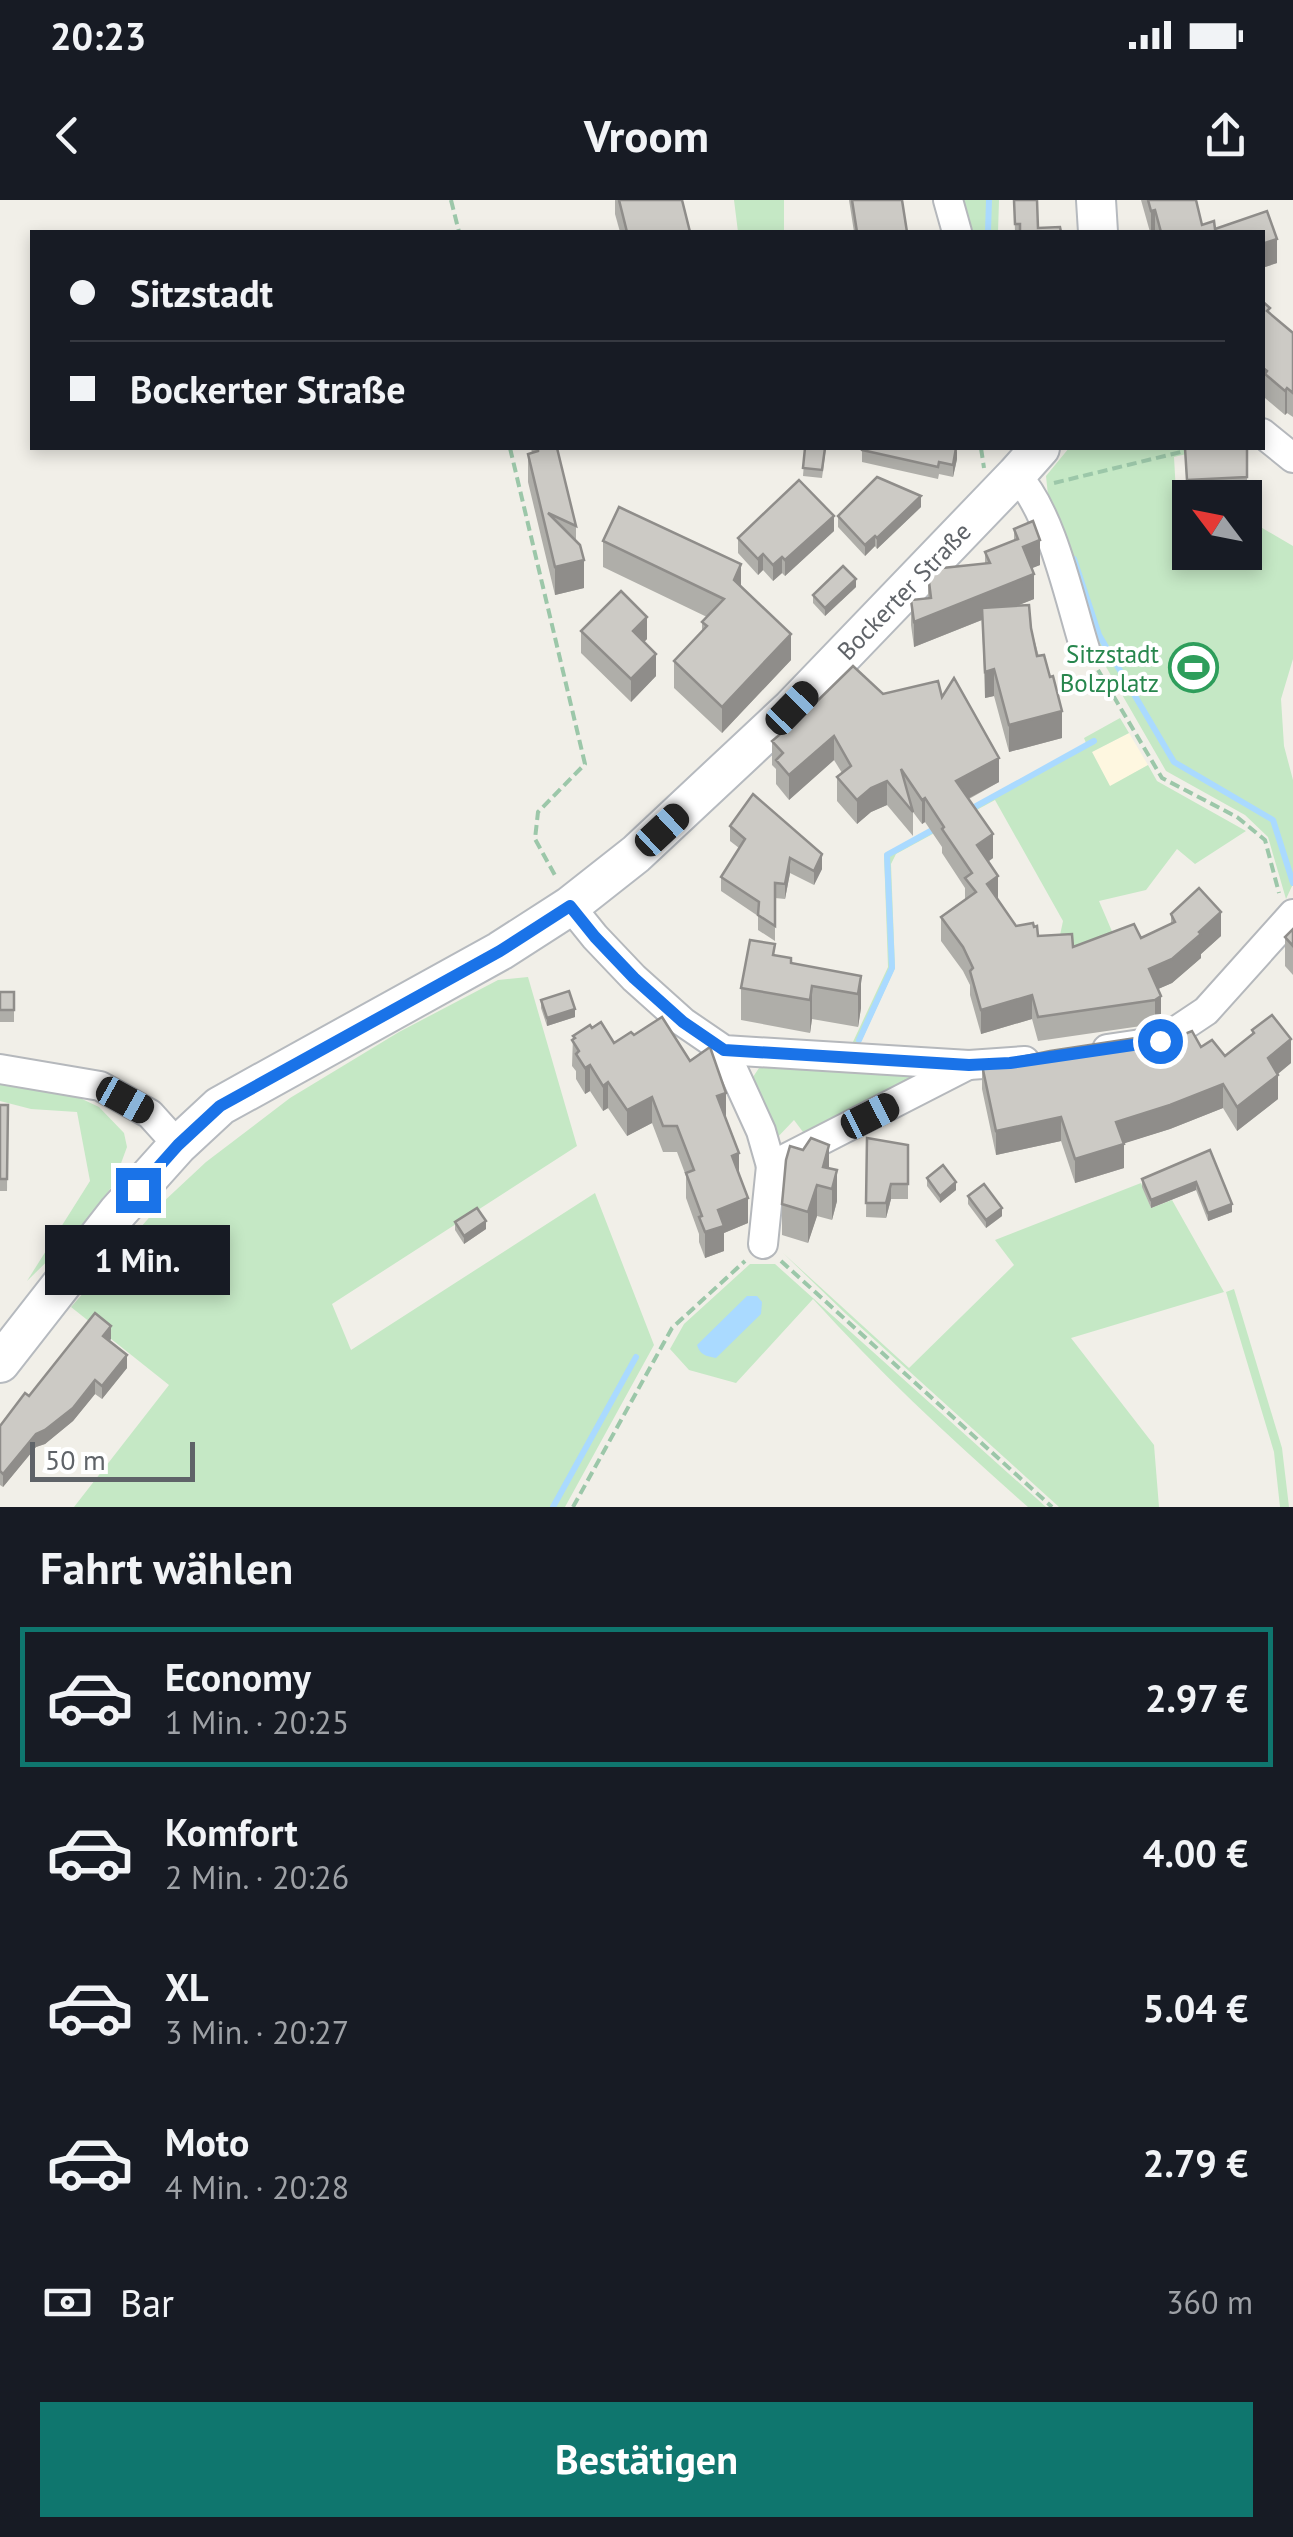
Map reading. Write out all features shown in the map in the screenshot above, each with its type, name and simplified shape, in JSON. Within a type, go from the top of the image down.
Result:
[{"type":"street","points":[[948,200],[956,230]]},
{"type":"street","points":[[1096,200],[1098,230]]},
{"type":"street","points":[[1265,435],[1293,458]]},
{"type":"street","points":[[1028,471],[1085,649]]},
{"type":"street","name":"Bockerter Straße","points":[[0,1363],[118,1212],[178,1145],[220,1106],[500,951],[570,906],[636,854],[792,708],[988,504],[1028,471]]},
{"type":"street","points":[[570,906],[634,978],[683,1022],[724,1050],[969,1065],[1048,1057]]},
{"type":"street","points":[[1086,1052],[1160,1041],[1206,1011],[1287,908]]},
{"type":"street","points":[[724,1050],[761,1132],[771,1166],[763,1244]]},
{"type":"street","points":[[771,1166],[969,1065]]},
{"type":"street","points":[[0,1069],[100,1086],[150,1114],[178,1145]]},
{"type":"path","points":[[451,200],[458,230]]},
{"type":"path","points":[[510,450],[585,764],[538,812],[536,839],[570,906]]},
{"type":"path","points":[[1028,471],[1185,450]]},
{"type":"path","points":[[1085,649],[1162,778],[1238,817],[1265,840],[1287,908]]},
{"type":"path","points":[[573,1507],[672,1328],[763,1244],[1052,1507]]},
{"type":"shaded area","points":[[1129,733],[1148,765],[1110,787],[1092,752]]},
{"type":"green space","points":[[734,200],[784,200],[784,230],[738,230]]},
{"type":"green space","points":[[961,200],[999,200],[998,230],[970,230]]},
{"type":"green space","points":[[1067,450],[1203,450],[1174,457],[1172,570],[1262,570],[1262,528],[1293,546],[1293,659],[1281,699],[1284,746],[1293,780],[1293,884],[1286,899],[1268,837],[1245,815],[1166,771],[1090,639],[1049,505],[1046,476]]},
{"type":"green space","points":[[1120,718],[1129,733],[1092,752],[1110,786],[1148,765],[1157,781],[1246,831],[1195,864],[1177,849],[1146,890],[1099,901],[1120,950],[1055,959],[1063,921],[995,800],[896,854],[891,864],[895,968],[860,1044],[852,1044],[888,967],[884,854],[1086,743],[1084,738]]},
{"type":"green space","points":[[528,977],[577,1146],[332,1304],[351,1350],[595,1193],[654,1345],[565,1507],[74,1507],[169,1385],[71,1307],[161,1204],[206,1162],[290,1098],[399,1032],[498,980]]},
{"type":"green space","points":[[759,1068],[907,1068],[914,1081],[809,1140],[794,1120],[774,1141],[749,1083]]},
{"type":"green space","points":[[0,1083],[63,1090],[99,1107],[124,1133],[127,1147],[113,1185],[83,1226],[27,1281],[90,1181],[77,1112],[31,1109],[0,1101]]},
{"type":"green space","points":[[1141,1183],[1151,1208],[1172,1200],[1224,1292],[1071,1338],[1154,1445],[1159,1507],[1059,1507],[783,1253],[909,1368],[1014,1265],[995,1240]]},
{"type":"green space","points":[[750,1264],[775,1264],[1046,1507],[1028,1507],[891,1380],[813,1299],[736,1383],[689,1370],[670,1349],[684,1324]]},
{"type":"green space","points":[[1234,1289],[1282,1448],[1289,1507],[1280,1507],[1274,1452],[1226,1292]]},
{"type":"water","points":[[747,1296],[757,1296],[762,1302],[761,1314],[716,1358],[706,1356],[697,1345]]},
{"type":"building","points":[[619,200],[682,200],[690,230],[626,230]]},
{"type":"building","points":[[852,200],[902,200],[907,230],[857,230]]},
{"type":"building","points":[[1014,200],[1037,200],[1038,228],[1061,230],[1020,230],[1020,224],[1015,224]]},
{"type":"building","points":[[1148,200],[1196,200],[1202,225],[1214,221],[1215,229],[1267,211],[1277,239],[1265,243],[1265,230],[1160,230],[1155,210],[1151,211]]},
{"type":"building","points":[[1265,304],[1270,308],[1267,311],[1293,333],[1293,393],[1287,388],[1285,391],[1265,374]]},
{"type":"building","points":[[557,450],[576,526],[548,513],[580,545],[584,560],[555,567],[528,454]]},
{"type":"building","points":[[805,450],[825,450],[822,470],[803,468]]},
{"type":"building","points":[[862,450],[956,450],[953,465],[939,462],[938,467]]},
{"type":"building","points":[[1185,450],[1247,450],[1247,477],[1187,480]]},
{"type":"building","points":[[877,477],[921,496],[865,545],[838,516]]},
{"type":"building","points":[[799,480],[834,516],[785,560],[782,557],[773,565],[763,554],[758,559],[738,538]]},
{"type":"building","points":[[619,507],[741,564],[734,580],[791,634],[722,707],[674,661],[707,626],[702,622],[724,599],[603,541]]},
{"type":"building","points":[[1033,521],[1040,540],[1023,547],[1034,574],[914,622],[911,600],[931,598],[928,574],[933,569],[990,563],[985,552],[1018,539],[1014,529]]},
{"type":"building","points":[[843,566],[856,579],[825,608],[813,595]]},
{"type":"building","points":[[621,591],[647,617],[633,631],[656,654],[631,679],[581,631]]},
{"type":"building","points":[[1029,605],[1037,656],[1044,655],[1062,711],[1009,725],[994,669],[985,672],[982,608]]},
{"type":"building","points":[[853,666],[883,694],[938,681],[942,697],[954,678],[999,758],[956,781],[993,834],[977,845],[998,876],[987,884],[1016,926],[1033,923],[1038,936],[1072,934],[1073,947],[1134,924],[1141,938],[1175,922],[1171,914],[1199,888],[1221,912],[1172,959],[1149,969],[1161,996],[1038,1017],[1032,995],[981,1010],[970,971],[973,968],[941,917],[976,892],[965,878],[972,873],[925,798],[922,800],[901,769],[913,812],[887,781],[857,800],[837,777],[851,766],[834,736],[789,775],[776,760],[783,753],[772,741]]},
{"type":"building","points":[[753,794],[822,854],[814,871],[790,858],[785,884],[775,883],[775,926],[758,915],[759,902],[721,877],[745,839],[730,826]]},
{"type":"building","points":[[1293,929],[1293,946],[1285,937]]},
{"type":"building","points":[[750,940],[775,944],[773,955],[791,958],[791,963],[861,976],[858,994],[812,986],[810,1000],[741,988]]},
{"type":"building","points":[[569,991],[575,1009],[547,1018],[541,1000]]},
{"type":"building","points":[[0,992],[14,992],[14,1010],[0,1010]]},
{"type":"building","points":[[1272,1015],[1291,1039],[1268,1058],[1278,1075],[1237,1107],[1223,1084],[1116,1122],[1124,1144],[1075,1159],[1061,1117],[996,1131],[982,1065],[1143,1037],[1146,1046],[1175,1032],[1177,1037],[1192,1031],[1201,1047],[1212,1040],[1225,1056]]},
{"type":"building","points":[[662,1017],[690,1061],[710,1047],[726,1093],[717,1096],[739,1153],[732,1156],[748,1198],[718,1210],[724,1226],[705,1232],[686,1173],[694,1170],[677,1126],[663,1126],[652,1097],[627,1110],[608,1082],[603,1086],[590,1065],[585,1068],[572,1040],[590,1025],[592,1028],[601,1022],[614,1043]]},
{"type":"building","points":[[0,1105],[8,1105],[7,1179],[0,1179]]},
{"type":"building","points":[[811,1138],[829,1145],[823,1167],[837,1170],[832,1189],[817,1185],[808,1212],[782,1204],[790,1146],[803,1150]]},
{"type":"building","points":[[867,1138],[908,1145],[908,1184],[891,1184],[886,1203],[866,1203]]},
{"type":"building","points":[[1210,1150],[1232,1204],[1208,1213],[1196,1182],[1151,1200],[1142,1179]]},
{"type":"building","points":[[943,1165],[956,1182],[940,1196],[927,1178]]},
{"type":"building","points":[[984,1184],[1002,1208],[986,1220],[968,1196]]},
{"type":"building","points":[[477,1208],[486,1221],[464,1236],[455,1222]]},
{"type":"building","points":[[95,1313],[111,1326],[103,1336],[127,1355],[102,1386],[95,1380],[73,1408],[36,1434],[3,1474],[0,1426]]},
{"type":"waterway","points":[[988,230],[989,200]]},
{"type":"waterway","points":[[1074,559],[1099,635],[1174,762],[1273,820],[1293,883]]},
{"type":"waterway","points":[[969,810],[1094,741]]},
{"type":"waterway","points":[[859,1040],[892,968],[887,855],[936,828]]},
{"type":"waterway","points":[[553,1507],[636,1357]]},
{"type":"place","name":"Sitzstadt Bolzplatz","points":[[1194,668]]},
{"type":"route","points":[[138,1190],[220,1106],[500,951],[570,906],[634,978],[683,1022],[724,1050],[969,1065],[1010,1063],[1160,1041]]}]
